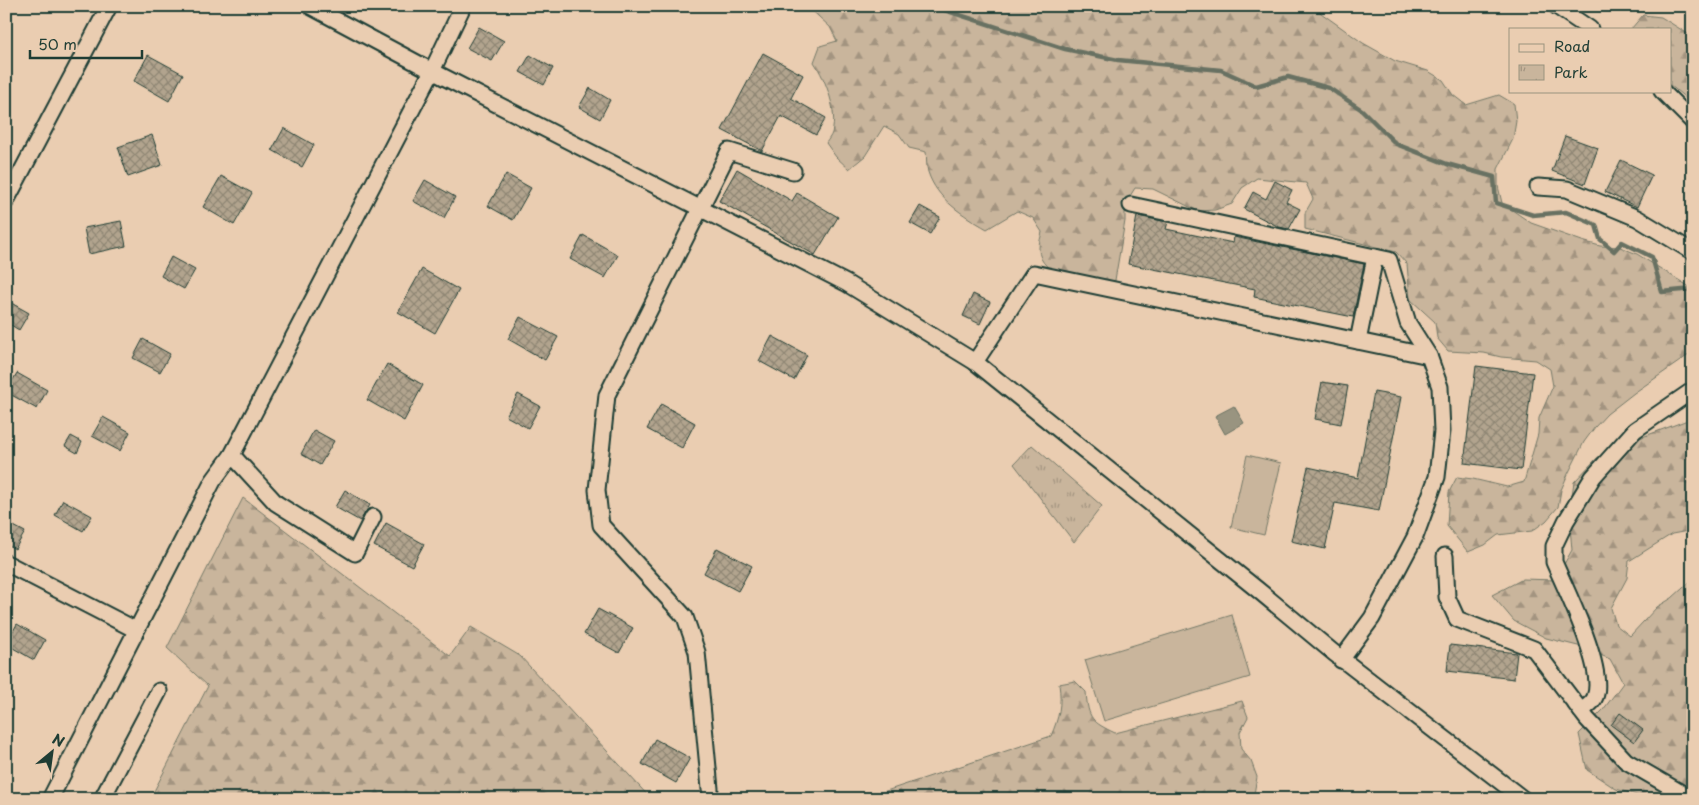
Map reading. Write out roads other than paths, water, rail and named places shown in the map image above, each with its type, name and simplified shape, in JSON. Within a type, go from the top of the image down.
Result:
[{"type":"street","points":[[6,201],[109,6]]},
{"type":"street","points":[[310,6],[432,71],[701,207],[846,283],[975,362],[1236,572],[1341,660],[1523,799]]},
{"type":"street","points":[[50,799],[213,481],[232,455],[432,71],[463,6]]},
{"type":"street","points":[[1556,6],[1589,28]]},
{"type":"street","points":[[1663,92],[1693,122]]},
{"type":"street","points":[[710,789],[697,652],[685,617],[601,525],[598,490],[607,395],[729,151],[793,171]]},
{"type":"street","points":[[1538,187],[1567,190],[1637,218],[1693,252]]},
{"type":"street","points":[[1131,205],[1389,260],[1408,323],[1429,356],[1440,388],[1442,431],[1437,477],[1415,536],[1372,618],[1341,660]]},
{"type":"street","points":[[1358,341],[1375,257]]},
{"type":"street","points":[[975,362],[1034,273],[1429,356]]},
{"type":"street","points":[[1581,711],[1594,699],[1597,683],[1592,656],[1554,562],[1554,546],[1566,521],[1593,477],[1635,430],[1693,390]]},
{"type":"street","points":[[232,455],[276,503],[355,553],[373,517]]},
{"type":"street","points":[[1445,556],[1447,596],[1457,619],[1534,649],[1581,711],[1626,761],[1683,794],[1693,796]]},
{"type":"street","points":[[6,563],[136,630]]},
{"type":"street","points":[[102,799],[159,691]]},
{"type":"waterway","points":[[932,6],[1065,49],[1118,60],[1221,70],[1256,86],[1288,77],[1329,88],[1362,110],[1396,144],[1447,164],[1494,177],[1496,203],[1533,215],[1566,212],[1596,225],[1600,239],[1614,251],[1622,242],[1652,257],[1662,292],[1693,289]]}]
